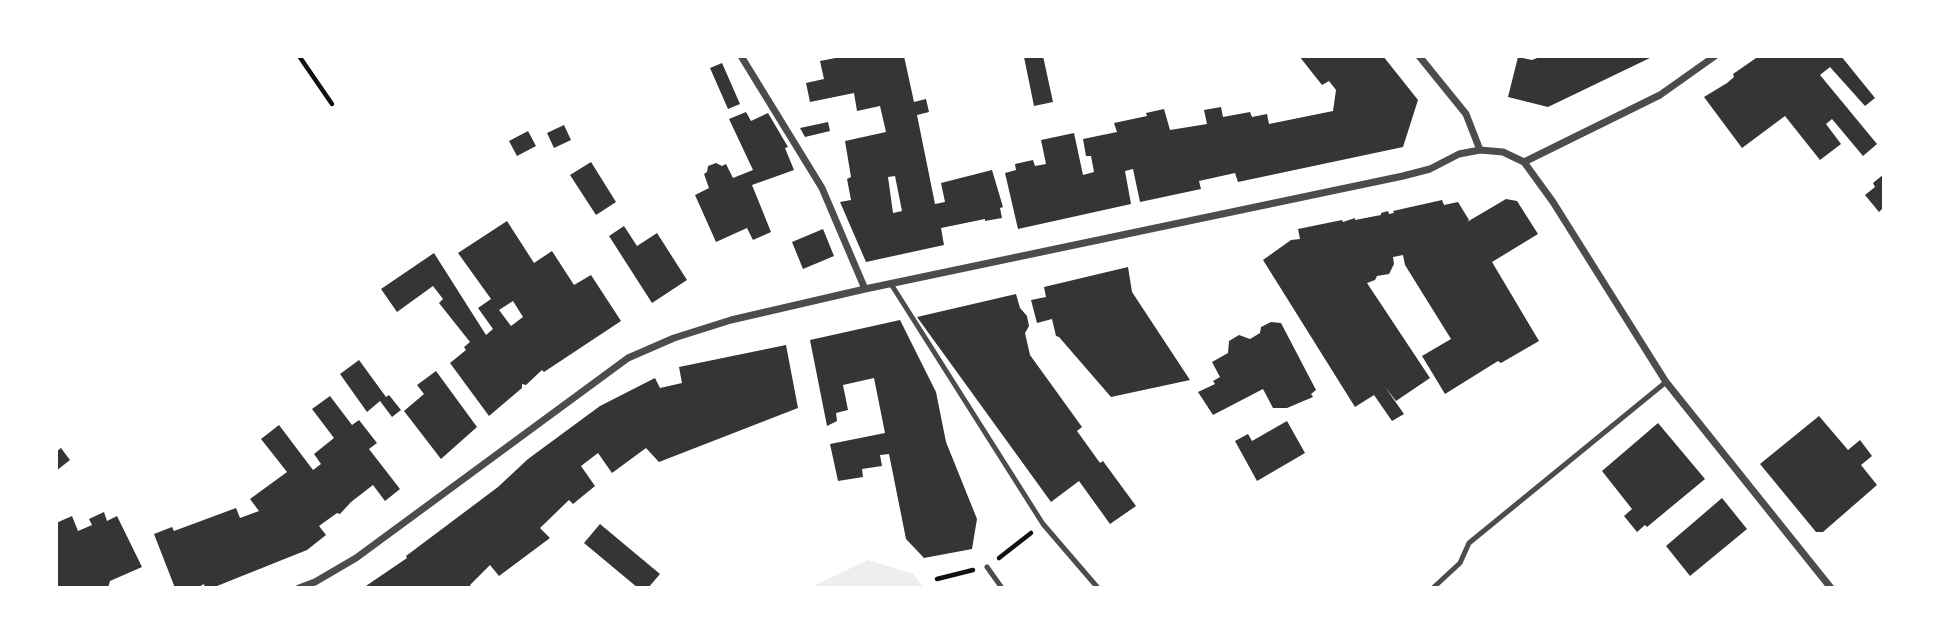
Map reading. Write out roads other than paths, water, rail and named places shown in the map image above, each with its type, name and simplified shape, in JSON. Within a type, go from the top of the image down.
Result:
[{"type":"street","points":[[741,56],[822,188],[865,289]]},
{"type":"street","points":[[1419,56],[1466,114],[1480,150]]},
{"type":"street","points":[[1524,163],[1660,95],[1715,56]]},
{"type":"street","points":[[299,588],[315,582],[356,558],[628,358],[674,338],[732,320],[865,289],[1336,191],[1430,169],[1459,154],[1480,150],[1503,152],[1524,163],[1553,202],[1666,382],[1831,588]]},
{"type":"lane","points":[[891,284],[1043,524],[1098,588]]},
{"type":"lane","points":[[1433,588],[1460,562],[1469,543],[1666,382]]},
{"type":"lane","points":[[987,567],[1002,588]]}]
